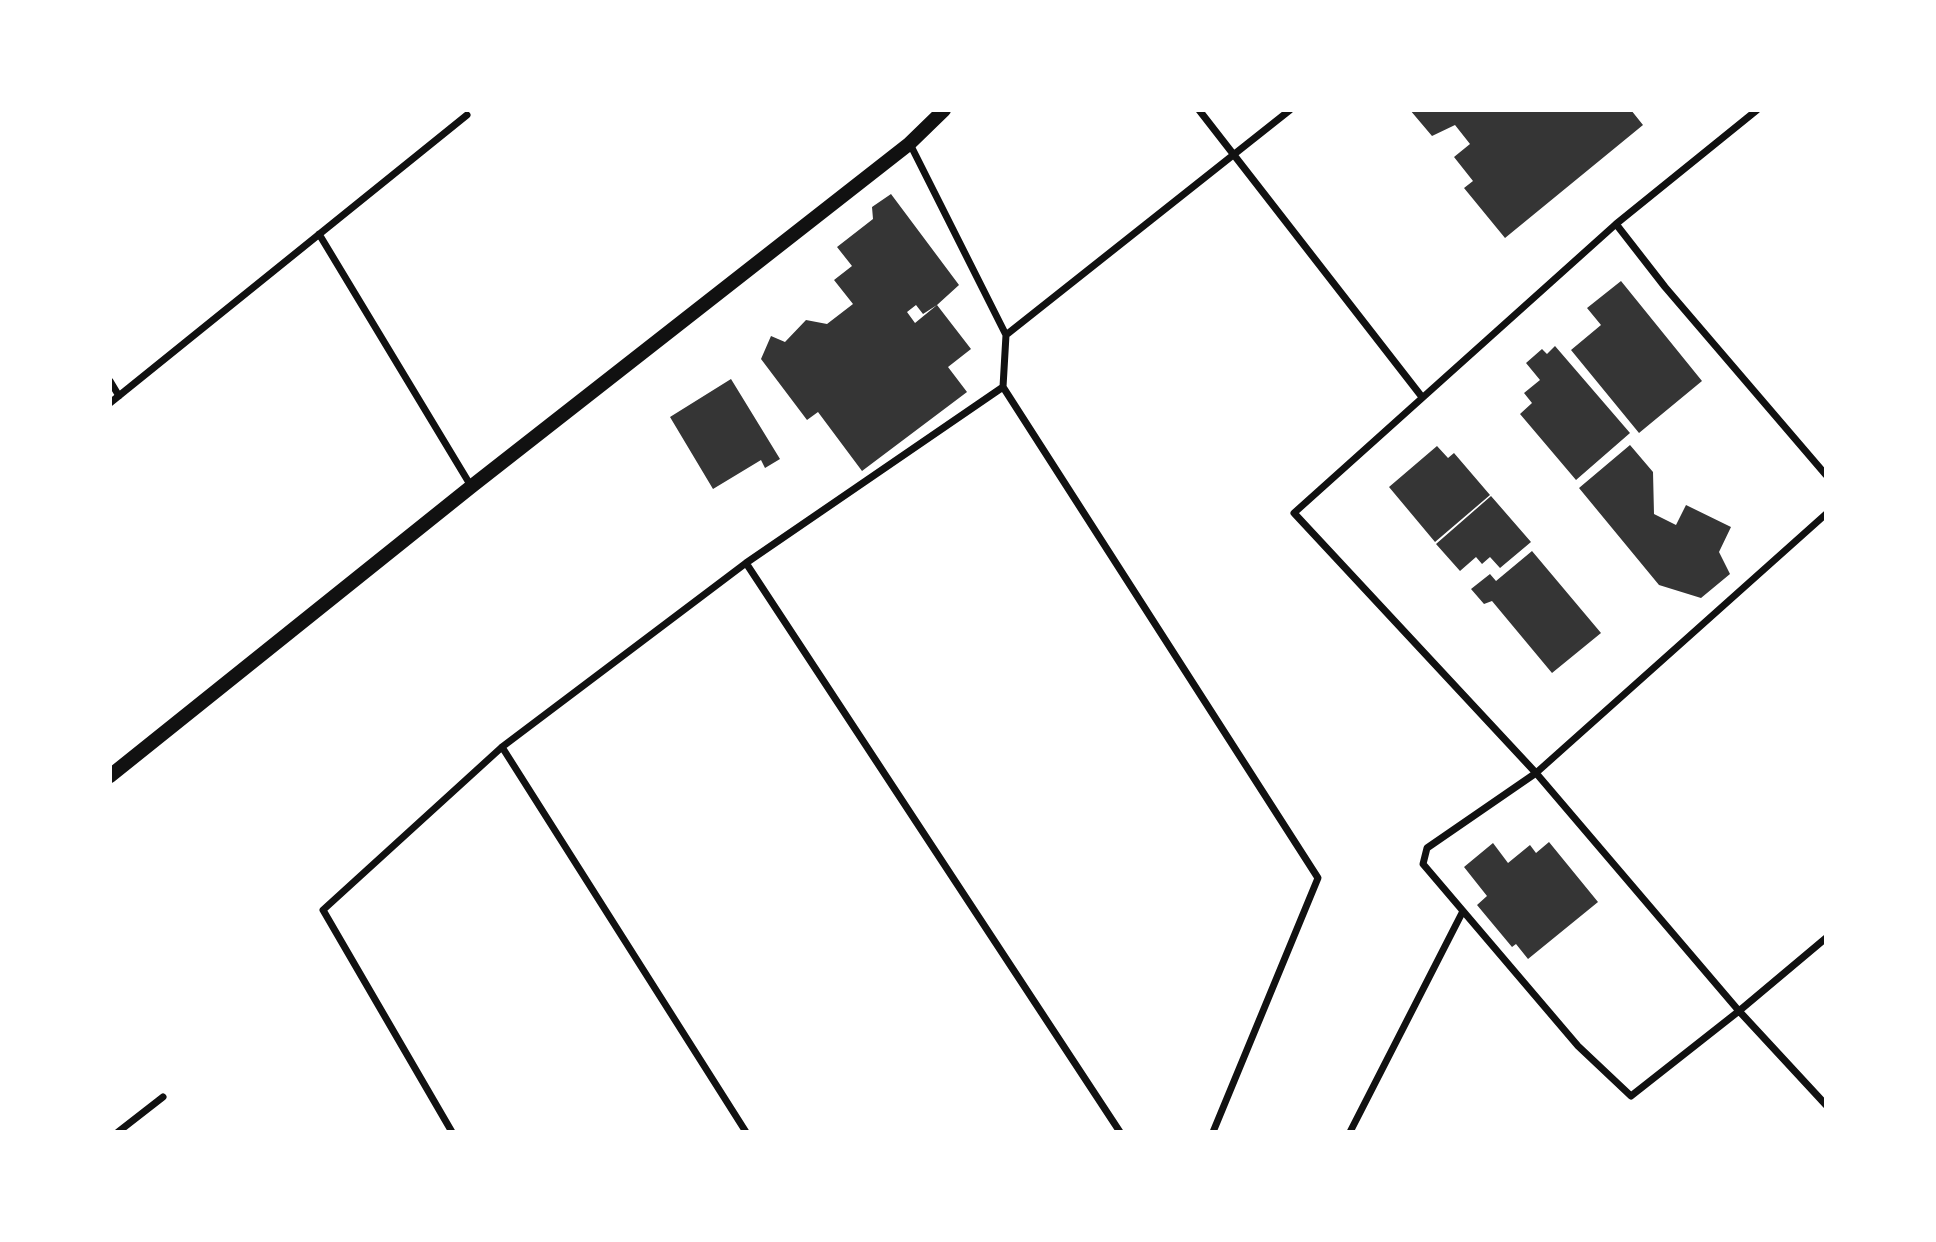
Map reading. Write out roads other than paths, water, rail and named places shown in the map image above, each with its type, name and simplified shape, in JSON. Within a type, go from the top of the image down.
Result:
[{"type":"main road","points":[[110,776],[472,486],[909,144],[944,110]]},
{"type":"street","points":[[1199,110],[1422,397]]},
{"type":"street","points":[[1006,335],[1290,110]]},
{"type":"street","points":[[1757,110],[1616,224],[1294,513],[1536,772],[1740,1011],[1826,1105]]},
{"type":"street","points":[[110,403],[467,115]]},
{"type":"street","points":[[909,144],[1006,335],[1003,387],[1318,878],[1213,1132]]},
{"type":"street","points":[[1616,224],[1673,298],[1826,475]]},
{"type":"street","points":[[319,234],[472,486]]},
{"type":"street","points":[[110,381],[119,396]]},
{"type":"street","points":[[452,1132],[323,910],[502,747],[746,563],[1003,387]]},
{"type":"street","points":[[1826,514],[1536,772],[1427,848],[1423,864],[1578,1046],[1631,1096],[1740,1011],[1826,938]]},
{"type":"street","points":[[746,563],[1120,1132]]},
{"type":"street","points":[[502,747],[746,1132]]},
{"type":"street","points":[[1350,1132],[1463,911]]},
{"type":"street","points":[[118,1132],[163,1097]]}]
